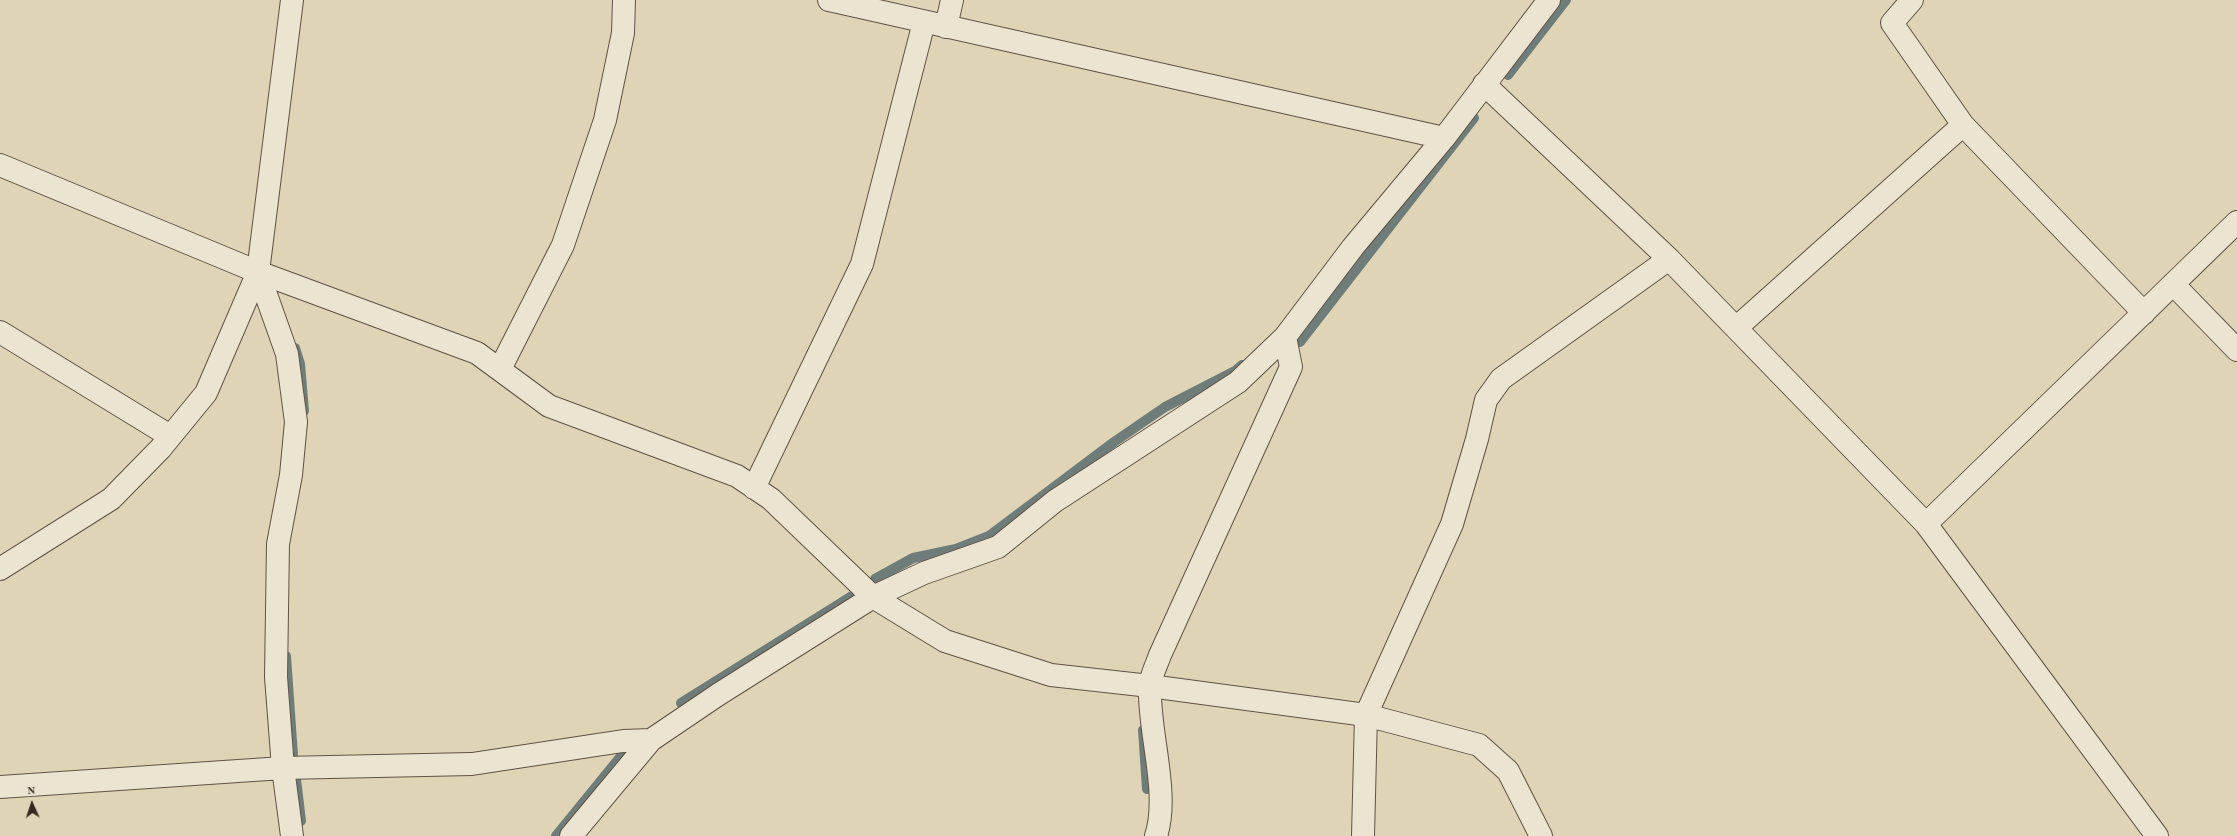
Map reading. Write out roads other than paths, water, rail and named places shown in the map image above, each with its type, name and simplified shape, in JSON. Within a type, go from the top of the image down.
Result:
[{"type":"street","points":[[0,569],[110,499],[170,436],[206,393],[258,272],[292,0]]},
{"type":"street","points":[[500,369],[565,237],[605,120],[623,33],[624,0]]},
{"type":"street","points":[[829,0],[1444,138]]},
{"type":"street","points":[[946,27],[952,0]]},
{"type":"street","points":[[572,836],[651,740],[719,694],[873,597],[924,573],[998,547],[1056,501],[1238,382],[1285,337],[1353,247],[1444,138],[1549,0]]},
{"type":"street","points":[[1912,0],[1892,23],[1963,125],[2144,312]]},
{"type":"street","points":[[754,488],[862,264],[924,22]]},
{"type":"street","points":[[1484,84],[1669,259],[1926,524],[2157,836]]},
{"type":"street","points":[[1736,328],[1963,125]]},
{"type":"street","points":[[0,165],[258,272],[477,353],[549,406],[737,476],[771,499],[873,597],[945,641],[1051,674],[1366,715],[1479,745],[1508,772],[1541,836]]},
{"type":"street","points":[[1926,524],[2237,222]]},
{"type":"street","points":[[1362,836],[1366,715],[1452,524],[1477,439],[1486,400],[1501,379],[1669,259]]},
{"type":"street","points":[[258,272],[287,354],[296,422],[291,475],[278,544],[276,677],[283,768],[292,836]]},
{"type":"street","points":[[2173,284],[2237,350]]},
{"type":"street","points":[[0,332],[170,436]]},
{"type":"street","points":[[1153,833],[1160,788],[1150,686],[1160,655],[1291,367],[1285,337]]},
{"type":"street","points":[[0,787],[283,768],[472,764],[623,741],[651,740]]},
{"type":"waterway","points":[[1508,75],[1566,0]]},
{"type":"waterway","points":[[1300,342],[1474,118]]},
{"type":"waterway","points":[[295,348],[300,364],[304,411]]},
{"type":"waterway","points":[[875,579],[913,558],[956,549],[989,536],[1114,442],[1165,407],[1235,371],[1242,365]]},
{"type":"waterway","points":[[681,703],[852,596]]},
{"type":"waterway","points":[[286,656],[293,755]]},
{"type":"waterway","points":[[1143,730],[1147,789]]},
{"type":"waterway","points":[[556,836],[622,755]]},
{"type":"waterway","points":[[296,779],[301,821]]}]
